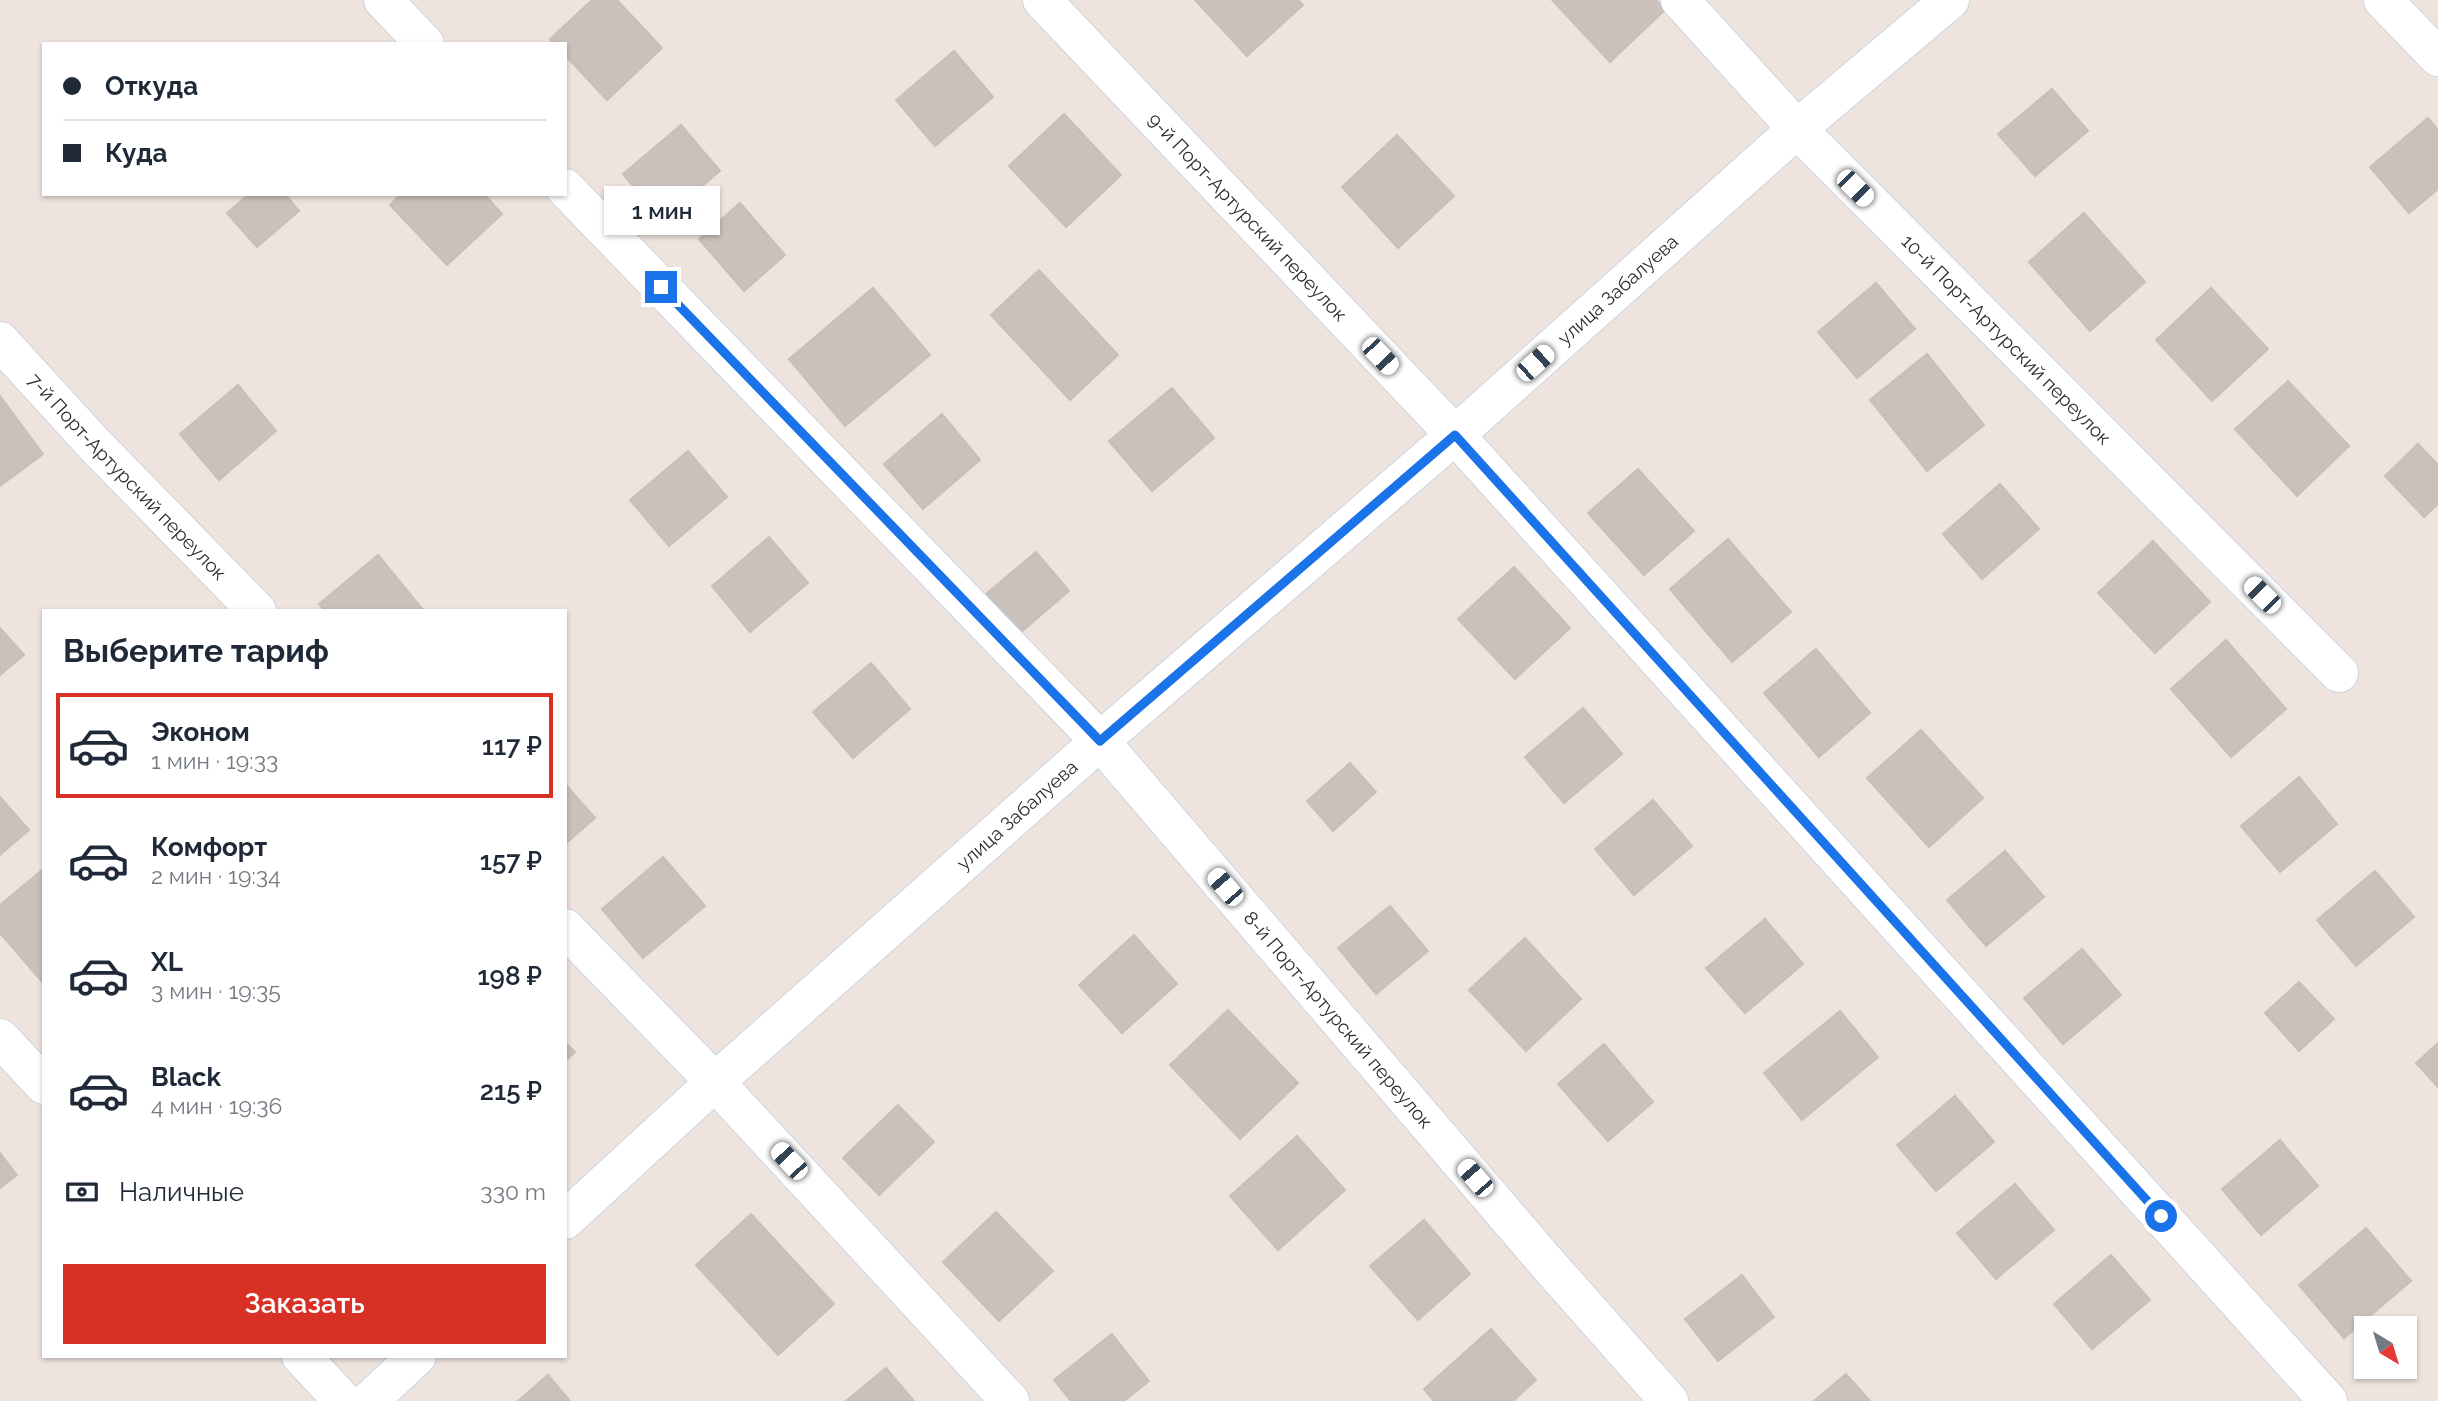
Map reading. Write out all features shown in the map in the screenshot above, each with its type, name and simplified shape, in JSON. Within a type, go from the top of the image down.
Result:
[{"type":"street","points":[[383,0],[423,42]]},
{"type":"street","name":"9-й Порт-Артурский переулок","points":[[1042,0],[1455,435],[2328,1401]]},
{"type":"street","name":"10-й Порт-Артурский переулок","points":[[1680,0],[1797,129],[2339,673]]},
{"type":"street","name":"улица Забалуева","points":[[567,1218],[715,1082],[1100,741],[1455,435],[1797,129],[1950,0]]},
{"type":"street","points":[[2383,0],[2438,57]]},
{"type":"street","name":"8-й Порт-Артурский переулок","points":[[567,190],[1100,741],[1528,1241],[1669,1401]]},
{"type":"street","name":"7-й Порт-Артурский переулок","points":[[0,341],[94,444],[255,609]]},
{"type":"street","points":[[567,930],[715,1082],[1010,1401]]},
{"type":"street","points":[[0,1038],[42,1083]]},
{"type":"street","points":[[303,1358],[343,1401]]},
{"type":"street","points":[[369,1401],[416,1358]]},
{"type":"building","points":[[592,0],[617,0],[662,48],[607,100],[567,57],[567,42],[552,42],[550,39]]},
{"type":"building","points":[[1195,0],[1298,0],[1303,5],[1247,56]]},
{"type":"building","points":[[1656,0],[1665,10],[1610,62],[1553,1]]},
{"type":"building","points":[[954,51],[993,97],[935,146],[896,100]]},
{"type":"building","points":[[2052,89],[2088,131],[2035,176],[1998,134]]},
{"type":"building","points":[[1064,114],[1121,175],[1066,227],[1009,166]]},
{"type":"building","points":[[2428,118],[2438,130],[2438,189],[2409,213],[2370,167]]},
{"type":"building","points":[[681,125],[720,171],[662,220],[623,174]]},
{"type":"building","points":[[1397,135],[1454,196],[1398,248],[1342,187]]},
{"type":"building","points":[[247,196],[287,196],[299,211],[257,247],[227,213]]},
{"type":"building","points":[[399,196],[486,196],[502,214],[447,265],[390,205]]},
{"type":"building","points":[[740,203],[785,255],[744,291],[699,239]]},
{"type":"building","points":[[2084,213],[2145,282],[2090,331],[2029,262]]},
{"type":"building","points":[[1039,270],[1118,355],[1070,400],[991,315]]},
{"type":"building","points":[[1876,283],[1915,329],[1857,378],[1818,332]]},
{"type":"building","points":[[873,288],[930,355],[845,426],[789,359]]},
{"type":"building","points":[[2211,288],[2268,349],[2212,401],[2156,340]]},
{"type":"building","points":[[1927,354],[1984,425],[1927,471],[1870,400]]},
{"type":"building","points":[[2288,381],[2349,446],[2297,496],[2235,429]]},
{"type":"building","points":[[238,385],[276,431],[219,480],[180,434]]},
{"type":"building","points":[[1172,388],[1214,438],[1152,491],[1109,441]]},
{"type":"building","points":[[0,396],[43,454],[0,486]]},
{"type":"building","points":[[942,414],[980,460],[923,509],[884,464]]},
{"type":"building","points":[[2418,444],[2438,465],[2438,504],[2424,517],[2385,476]]},
{"type":"building","points":[[688,451],[727,497],[669,546],[630,500]]},
{"type":"building","points":[[1638,469],[1694,531],[1644,575],[1588,513]]},
{"type":"building","points":[[2000,484],[2039,529],[1982,579],[1943,534]]},
{"type":"building","points":[[769,537],[808,583],[750,632],[712,586]]},
{"type":"building","points":[[1728,539],[1791,612],[1732,662],[1670,589]]},
{"type":"building","points":[[2153,541],[2210,602],[2155,653],[2098,593]]},
{"type":"building","points":[[1036,552],[1069,591],[1020,633],[986,594]]},
{"type":"building","points":[[378,555],[422,609],[323,609],[319,604]]},
{"type":"building","points":[[1514,567],[1570,628],[1515,679],[1458,619]]},
{"type":"building","points":[[0,628],[24,655],[0,675]]},
{"type":"building","points":[[2226,640],[2286,709],[2231,757],[2171,689]]},
{"type":"building","points":[[1816,649],[1870,713],[1819,757],[1764,693]]},
{"type":"building","points":[[871,663],[910,709],[853,758],[813,712]]},
{"type":"building","points":[[1583,708],[1622,754],[1564,803],[1525,757]]},
{"type":"building","points":[[1921,730],[1983,798],[1929,847],[1867,778]]},
{"type":"building","points":[[1350,763],[1376,792],[1333,831],[1307,801]]},
{"type":"building","points":[[2299,777],[2337,824],[2280,872],[2241,826]]},
{"type":"building","points":[[567,786],[595,818],[567,842]]},
{"type":"building","points":[[0,797],[29,830],[0,855]]},
{"type":"building","points":[[1653,800],[1692,846],[1634,895],[1595,849]]},
{"type":"building","points":[[2005,851],[2044,897],[1986,946],[1947,900]]},
{"type":"building","points":[[663,857],[705,906],[643,958],[602,909]]},
{"type":"building","points":[[42,870],[42,982],[0,933],[0,905]]},
{"type":"building","points":[[2375,871],[2414,917],[2356,966],[2317,920]]},
{"type":"building","points":[[1390,906],[1428,951],[1376,994],[1338,948]]},
{"type":"building","points":[[1765,919],[1803,964],[1745,1013],[1706,968]]},
{"type":"building","points":[[1134,935],[1177,984],[1122,1033],[1079,985]]},
{"type":"building","points":[[1525,938],[1581,999],[1526,1051],[1469,990]]},
{"type":"building","points":[[2082,949],[2121,995],[2063,1044],[2024,998]]},
{"type":"building","points":[[2299,982],[2334,1019],[2299,1051],[2265,1013]]},
{"type":"building","points":[[1228,1010],[1298,1083],[1240,1139],[1170,1065]]},
{"type":"building","points":[[1840,1011],[1878,1057],[1802,1120],[1764,1073]]},
{"type":"building","points":[[2438,1043],[2438,1087],[2416,1063]]},
{"type":"building","points":[[567,1044],[575,1052],[567,1059]]},
{"type":"building","points":[[1604,1044],[1653,1102],[1608,1141],[1558,1084]]},
{"type":"building","points":[[1955,1096],[1994,1142],[1936,1191],[1897,1145]]},
{"type":"building","points":[[898,1105],[934,1142],[879,1195],[843,1158]]},
{"type":"building","points":[[1297,1136],[1345,1190],[1278,1250],[1230,1196]]},
{"type":"building","points":[[2280,1140],[2318,1186],[2261,1235],[2222,1189]]},
{"type":"building","points":[[0,1153],[17,1175],[0,1188]]},
{"type":"building","points":[[2015,1184],[2054,1230],[1996,1279],[1957,1233]]},
{"type":"building","points":[[996,1212],[1053,1271],[999,1321],[943,1262]]},
{"type":"building","points":[[751,1214],[834,1304],[778,1355],[696,1265]]},
{"type":"building","points":[[1424,1220],[1470,1274],[1418,1320],[1370,1266]]},
{"type":"building","points":[[2366,1228],[2411,1281],[2370,1316],[2354,1316],[2354,1329],[2344,1338],[2299,1285]]},
{"type":"building","points":[[2111,1255],[2150,1300],[2092,1349],[2054,1304]]},
{"type":"building","points":[[1742,1275],[1774,1317],[1718,1361],[1685,1319]]},
{"type":"building","points":[[1491,1329],[1536,1380],[1513,1401],[1434,1401],[1424,1389]]},
{"type":"building","points":[[1112,1334],[1149,1381],[1124,1401],[1071,1401],[1054,1380]]},
{"type":"building","points":[[886,1368],[914,1401],[846,1401]]},
{"type":"building","points":[[1846,1374],[1870,1401],[1814,1401]]},
{"type":"building","points":[[548,1375],[570,1401],[518,1401]]},
{"type":"route","points":[[661,287],[1100,741],[1455,435],[2161,1216]]}]
